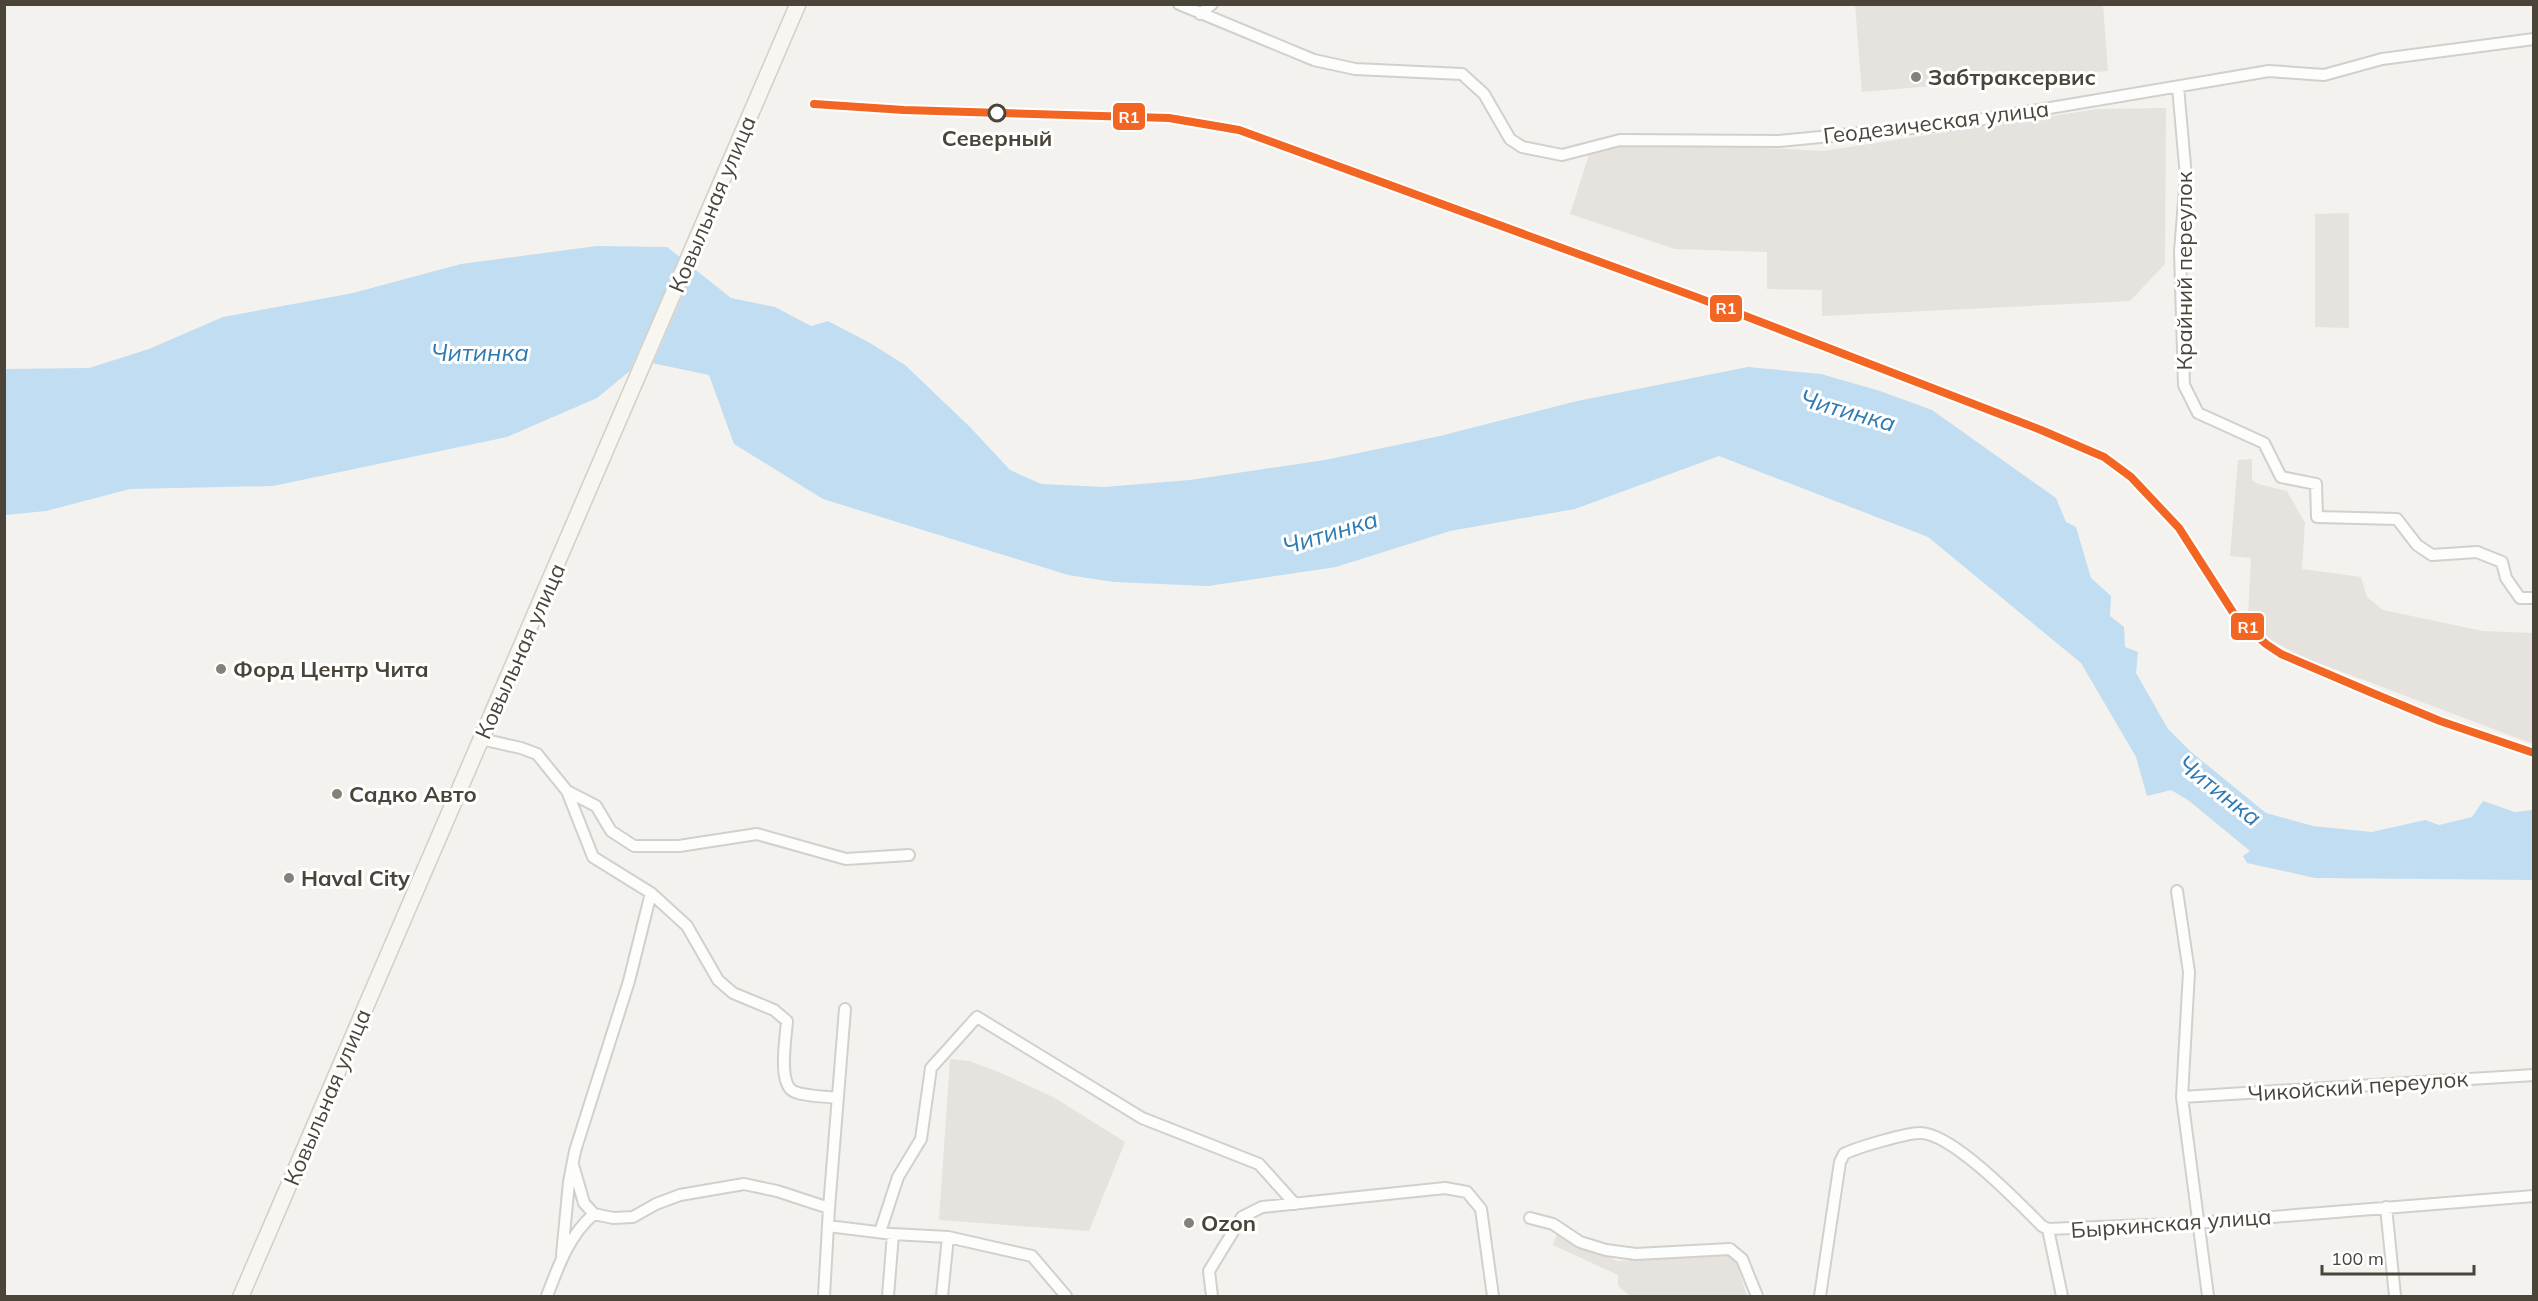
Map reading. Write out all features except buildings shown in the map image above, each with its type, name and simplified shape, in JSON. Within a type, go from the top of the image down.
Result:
[{"type":"main road","name":"Ковыльная улица","points":[[241,1296],[798,4]]},
{"type":"street","name":"Геодезическая улица","points":[[1179,4],[1324,62],[1355,69],[1462,74],[1484,94],[1510,139],[1522,147],[1562,155],[1620,140],[1779,141],[1955,124],[2269,71],[2324,75],[2382,59],[2534,39]]},
{"type":"street","points":[[1200,14],[1212,4]]},
{"type":"street","name":"Крайний переулок","points":[[2178,87],[2186,177],[2181,251],[2184,385],[2198,412],[2264,443],[2281,477],[2316,484],[2317,517],[2397,519],[2417,545],[2432,555],[2477,552],[2502,562],[2506,578],[2520,598],[2534,598]]},
{"type":"street","points":[[481,739],[537,754],[567,790],[593,857],[651,893],[687,926],[718,980],[733,993],[774,1010],[787,1021],[784,1077],[788,1086],[794,1092],[838,1098]]},
{"type":"street","points":[[567,790],[596,806],[611,831],[634,846],[679,846],[757,834],[846,859],[909,855]]},
{"type":"street","points":[[2177,891],[2188,972],[2182,1097],[2208,1296]]},
{"type":"street","points":[[562,1256],[573,1162],[629,981],[651,893]]},
{"type":"street","points":[[824,1296],[845,1009]]},
{"type":"street","points":[[880,1232],[898,1177],[921,1139],[931,1068],[977,1017],[1142,1118],[1259,1164],[1295,1204]]},
{"type":"street","name":"Чикойский переулок","points":[[2182,1097],[2534,1075]]},
{"type":"street","name":"Быркинская улица","points":[[1820,1296],[1840,1162],[1844,1154],[1918,1132],[1935,1136],[1983,1169],[2042,1226],[2048,1229],[2197,1223],[2386,1206],[2534,1196]]},
{"type":"street","points":[[573,1162],[584,1203],[594,1214],[613,1218],[633,1217],[656,1204],[680,1195],[744,1184],[777,1191],[829,1208]]},
{"type":"street","points":[[1212,1296],[1209,1271],[1242,1217],[1262,1207],[1445,1188],[1467,1192],[1481,1209],[1493,1296]]},
{"type":"street","points":[[2386,1206],[2395,1296]]},
{"type":"street","points":[[547,1296],[562,1256],[585,1221],[594,1214]]},
{"type":"street","points":[[1530,1218],[1553,1224],[1580,1242],[1616,1251],[1636,1254],[1730,1249],[1742,1259],[1757,1296]]},
{"type":"street","points":[[828,1226],[893,1234],[948,1237],[1032,1256],[1066,1296]]},
{"type":"street","points":[[2048,1229],[2062,1296]]},
{"type":"street","points":[[888,1296],[893,1234]]},
{"type":"street","points":[[942,1296],[948,1237]]},
{"type":"shaded area","points":[[1855,5],[2103,5],[2108,71],[1862,92]]},
{"type":"shaded area","points":[[2166,108],[2165,264],[2130,301],[1822,316],[1822,290],[1767,289],[1767,252],[1675,249],[1570,214],[1592,145],[1749,147],[1823,151],[2098,109]]},
{"type":"shaded area","points":[[2349,213],[2349,328],[2315,327],[2315,214]]},
{"type":"shaded area","points":[[2252,459],[2252,480],[2258,484],[2287,491],[2305,523],[2302,569],[2361,577],[2367,597],[2383,610],[2483,631],[2533,633],[2533,744],[2300,656],[2264,636],[2248,614],[2251,558],[2230,556],[2238,460]]},
{"type":"shaded area","points":[[950,1059],[969,1061],[999,1072],[1055,1098],[1125,1142],[1089,1231],[939,1220]]},
{"type":"shaded area","points":[[1557,1234],[1617,1261],[1734,1255],[1747,1296],[1630,1296],[1618,1286],[1618,1275],[1553,1245]]},
{"type":"water","name":"Читинка","points":[[597,246],[667,247],[731,298],[775,307],[811,326],[828,321],[870,343],[905,365],[970,427],[1010,470],[1041,484],[1104,487],[1190,480],[1325,460],[1440,436],[1577,401],[1748,367],[1821,374],[1880,391],[1932,410],[2056,498],[2066,522],[2076,527],[2091,578],[2111,596],[2110,616],[2124,627],[2125,647],[2138,652],[2136,673],[2168,729],[2190,751],[2266,813],[2313,826],[2372,832],[2425,820],[2439,825],[2472,817],[2483,801],[2515,812],[2533,810],[2533,880],[2315,878],[2247,863],[2243,856],[2250,851],[2188,800],[2171,790],[2147,796],[2136,757],[2081,663],[1928,537],[1719,456],[1575,509],[1450,531],[1336,567],[1208,586],[1114,582],[1068,575],[823,499],[734,444],[709,375],[642,361],[597,398],[507,437],[273,486],[130,489],[46,511],[5,515],[4,369],[89,368],[149,349],[223,317],[353,293],[461,264]]},
{"type":"pier","points":[[681,255],[695,266],[652,366],[643,364],[627,377]]},
{"type":"transit line","name":"R1","points":[[814,104],[904,110],[1169,118],[1239,130],[1696,297],[2041,430],[2104,457],[2131,477],[2179,528],[2234,614],[2266,644],[2281,654],[2440,721],[2534,753]]},
{"type":"place","name":"Забтраксервис","points":[[1916,77]]},
{"type":"place","name":"Северный","points":[[997,113]]},
{"type":"place","name":"Форд Центр Чита","points":[[221,669]]},
{"type":"place","name":"Садко Авто","points":[[337,794]]},
{"type":"place","name":"Haval Сity","points":[[289,878]]},
{"type":"place","name":"Ozon","points":[[1189,1223]]}]
